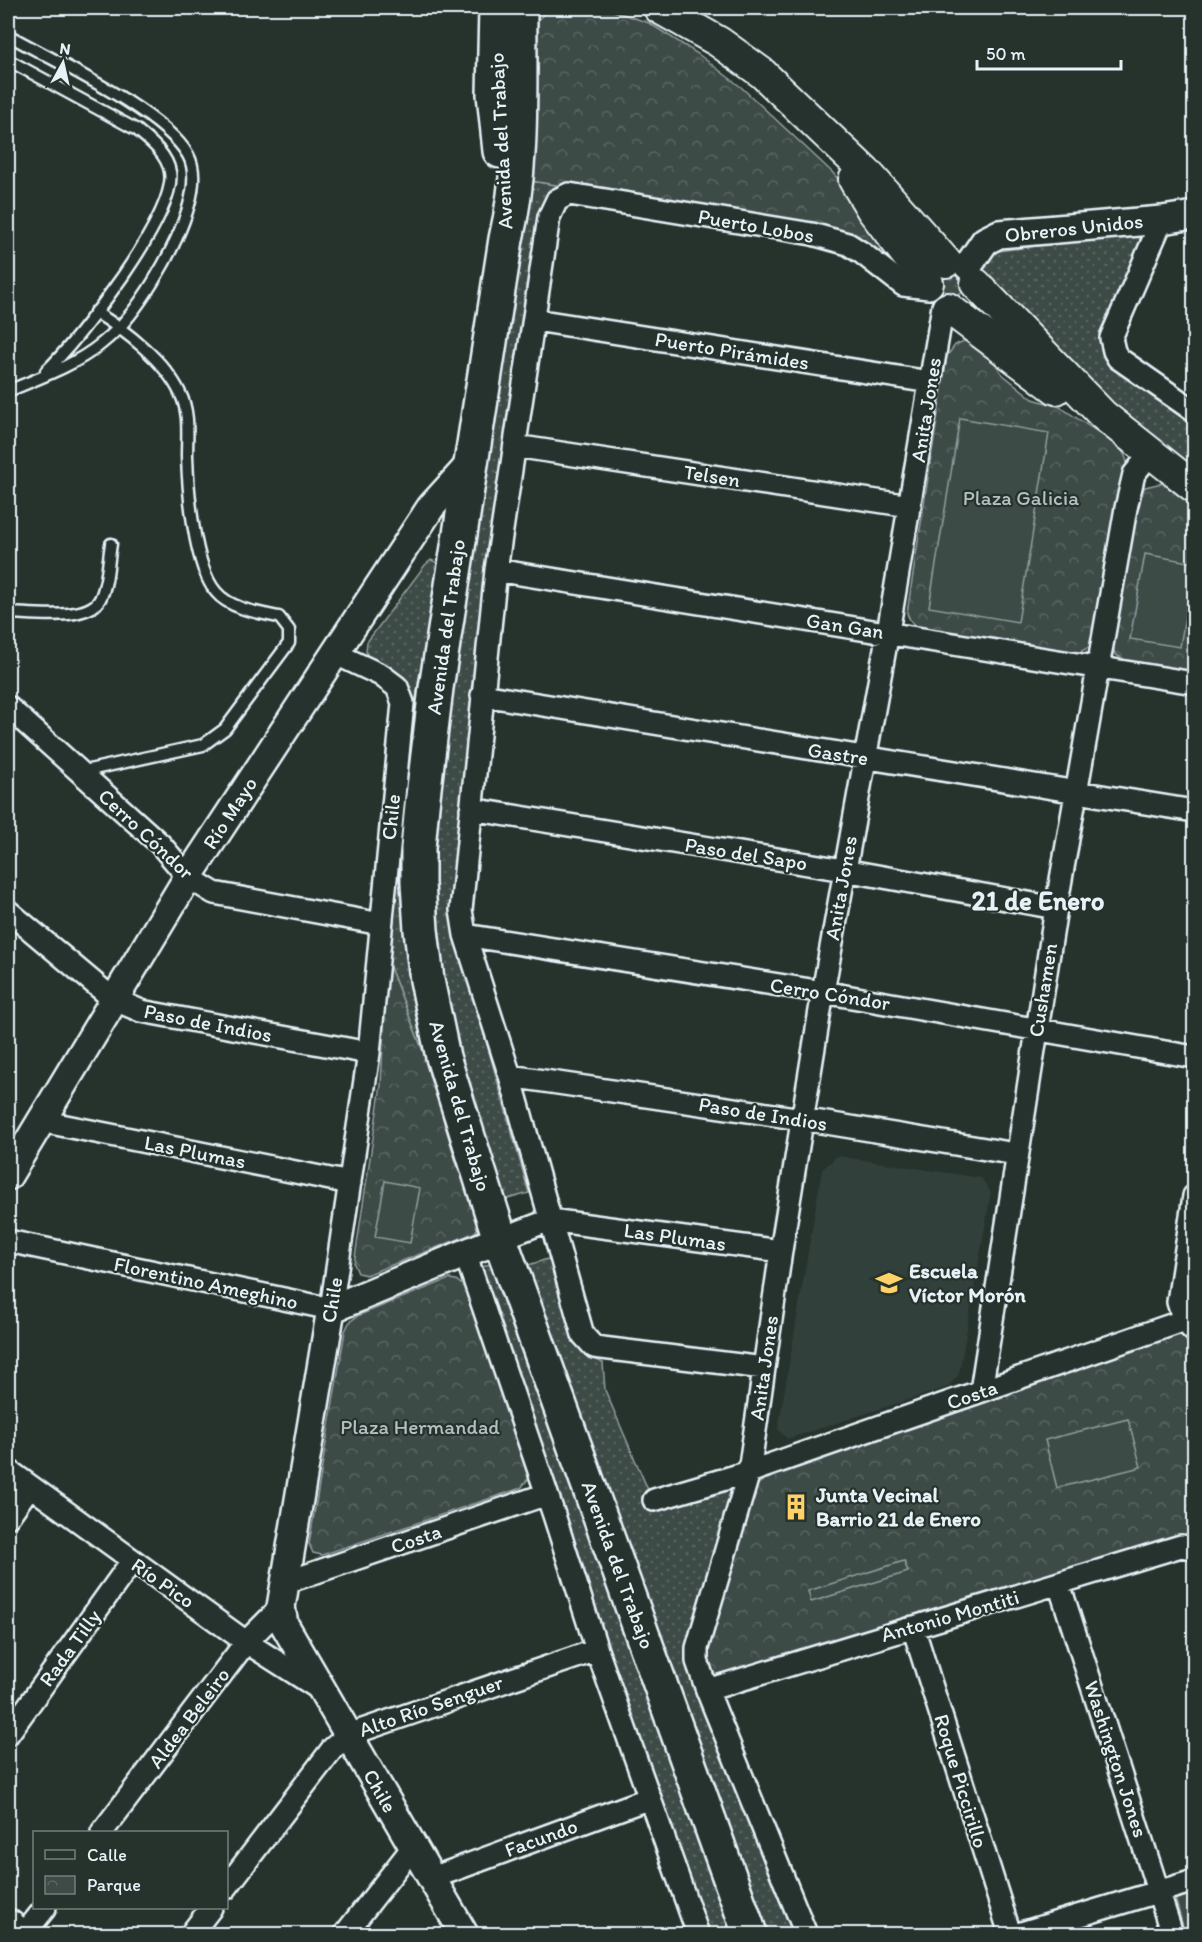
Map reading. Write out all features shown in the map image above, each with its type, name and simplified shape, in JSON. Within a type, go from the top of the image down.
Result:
[{"type":"main road","name":"Avenida del Trabajo","points":[[495,8],[494,94],[507,239]]},
{"type":"main road","name":"Avenida del Trabajo","points":[[520,8],[518,161],[514,207],[436,688],[419,837],[420,930],[427,981],[442,1057],[500,1239],[750,1935]]},
{"type":"main road","points":[[659,8],[719,42],[762,73],[870,176],[948,285],[1067,398],[1103,416],[1194,487]]},
{"type":"street","name":"Puerto Lobos","points":[[569,194],[813,234],[848,244],[903,285],[948,285]]},
{"type":"street","name":"Avenida del Trabajo","points":[[569,194],[556,200],[549,217],[496,570],[461,910],[465,935],[510,1076],[583,1335],[594,1347],[764,1368]]},
{"type":"street","name":"Obreros Unidos","points":[[948,285],[985,241],[999,234],[1162,220],[1194,214]]},
{"type":"street","points":[[1162,220],[1111,338],[1118,358],[1194,411]]},
{"type":"street","name":"Anita Jones","points":[[749,1472],[781,1251],[823,992],[948,285]]},
{"type":"street","name":"Puerto Pirámides","points":[[534,320],[930,382]]},
{"type":"street","name":"Telsen","points":[[515,446],[910,506]]},
{"type":"street","name":"Cushamen","points":[[981,1391],[1016,1154],[1098,667],[1134,474],[1151,453]]},
{"type":"street","name":"Río Mayo","points":[[8,1176],[188,877],[431,507],[471,463]]},
{"type":"street","name":"Gan Gan","points":[[496,570],[1194,683]]},
{"type":"street","name":"Chile","points":[[336,654],[381,675],[397,687],[403,703],[369,1053],[331,1309],[283,1595],[284,1624],[464,1935]]},
{"type":"street","name":"Gastre","points":[[482,695],[1194,811]]},
{"type":"street","name":"Cerro Cóndor","points":[[8,704],[79,772],[160,844],[188,877],[214,893],[381,924]]},
{"type":"street","name":"Paso del Sapo","points":[[471,809],[844,870],[1056,908]]},
{"type":"street","name":"Paso de Indios","points":[[8,911],[113,999],[141,1011],[369,1053]]},
{"type":"street","name":"Cerro Cóndor","points":[[465,935],[823,992],[1194,1057]]},
{"type":"street","name":"Paso de Indios","points":[[510,1076],[802,1119],[1016,1154]]},
{"type":"street","name":"Las Plumas","points":[[41,1120],[350,1183]]},
{"type":"street","points":[[1191,1323],[1178,1302],[1194,1196]]},
{"type":"street","name":"Las Plumas","points":[[500,1239],[550,1220],[781,1251]]},
{"type":"street","points":[[331,1309],[500,1239]]},
{"type":"street","name":"Florentino Ameghino","points":[[8,1240],[331,1309]]},
{"type":"street","name":"Avenida del Trabajo","points":[[465,1253],[597,1650],[698,1935]]},
{"type":"street","name":"Costa","points":[[654,1500],[749,1472],[981,1391],[1191,1323]]},
{"type":"street","name":"Río Pico","points":[[8,1470],[246,1642],[322,1690]]},
{"type":"street","points":[[749,1472],[698,1648],[697,1662],[806,1935]]},
{"type":"street","points":[[8,1517],[30,1486]]},
{"type":"street","name":"Costa","points":[[283,1595],[547,1494]]},
{"type":"street","name":"Antonio Montiti","points":[[707,1690],[1181,1546],[1194,1548]]},
{"type":"street","name":"Rada Tilly","points":[[8,1734],[132,1561]]},
{"type":"street","name":"Washington Jones","points":[[1059,1584],[1172,1935]]},
{"type":"street","name":"Aldea Beleiro","points":[[104,1831],[283,1595]]},
{"type":"street","name":"Roque Piccirillo","points":[[913,1627],[1010,1935]]},
{"type":"street","name":"Alto Río Senguer","points":[[228,1885],[333,1748],[348,1735],[597,1650]]},
{"type":"street","name":"Facundo","points":[[432,1878],[650,1798]]},
{"type":"street","points":[[345,1935],[413,1847]]},
{"type":"street","points":[[1018,1935],[1194,1881]]},
{"type":"street","points":[[8,1923],[24,1935],[44,1909]]},
{"type":"street","points":[[190,1935],[210,1909]]},
{"type":"lane","points":[[8,35],[116,94],[151,118],[172,135],[187,153],[193,166],[191,201],[173,245],[129,316],[102,343],[79,360],[8,391]]},
{"type":"lane","points":[[8,60],[137,130],[155,146],[170,171],[171,187],[140,251],[63,353],[39,377]]},
{"type":"lane","points":[[79,772],[203,745],[225,729],[289,643],[289,630],[279,616],[232,604],[216,592],[202,564],[192,521],[187,459],[187,417],[180,393],[162,368],[119,326],[95,312]]},
{"type":"lane","points":[[8,613],[71,614],[86,612],[95,606],[104,589],[111,544]]},
{"type":"shaded area","name":"Escuela Víctor Morón","points":[[837,1156],[981,1178],[991,1193],[959,1374],[948,1387],[787,1439],[778,1429],[822,1170]]},
{"type":"green space","points":[[549,8],[605,8],[649,23],[698,54],[741,87],[833,173],[887,241],[900,271],[859,238],[823,228],[525,180],[530,46],[538,20]]},
{"type":"green space","points":[[525,180],[576,188],[542,212],[484,575],[450,914],[529,1193],[504,1200],[457,1064],[436,965],[433,820]]},
{"type":"green space","points":[[1133,234],[1139,237],[1141,243],[1099,333],[1104,359],[1194,427],[1194,469],[1084,386],[980,275],[983,264],[998,251]]},
{"type":"green space","points":[[951,272],[960,276],[964,285],[960,294],[951,298],[942,294],[938,285],[942,276]]},
{"type":"green space","name":"Plaza Galicia","points":[[966,340],[987,351],[1002,374],[1033,399],[1060,407],[1117,445],[1126,458],[1128,474],[1093,645],[1078,653],[926,631],[914,625],[907,613],[947,356],[955,345]]},
{"type":"green space","points":[[960,418],[1049,433],[1018,622],[929,607]]},
{"type":"green space","name":"Plaza Galicia","points":[[1162,483],[1194,507],[1194,672],[1125,660],[1115,654],[1112,644],[1141,494],[1145,487]]},
{"type":"green space","points":[[1145,554],[1194,563],[1180,647],[1130,639]]},
{"type":"green space","points":[[431,560],[436,562],[439,570],[412,727],[401,847],[404,929],[424,1054],[387,960],[408,704],[368,658],[366,651],[367,642]]},
{"type":"green space","points":[[387,960],[424,1054],[431,1082],[436,1082],[444,1122],[459,1172],[470,1187],[479,1216],[479,1227],[474,1233],[366,1275],[358,1273],[354,1264],[381,1085]]},
{"type":"green space","points":[[385,1181],[420,1188],[410,1243],[375,1237]]},
{"type":"green space","points":[[551,1258],[580,1346],[588,1356],[603,1363],[605,1390],[655,1506],[664,1509],[735,1485],[696,1624],[798,1934],[766,1934],[525,1266]]},
{"type":"green space","points":[[492,1264],[583,1510],[731,1934],[708,1934],[607,1649],[481,1269]]},
{"type":"green space","name":"Plaza Hermandad","points":[[449,1279],[456,1280],[466,1288],[529,1468],[528,1479],[521,1488],[322,1555],[313,1553],[309,1544],[345,1331],[349,1323],[357,1316]]},
{"type":"green space","points":[[1177,1334],[1190,1339],[1194,1345],[1194,1534],[1188,1533],[1045,1580],[713,1678],[706,1672],[705,1650],[757,1485],[775,1472]]},
{"type":"green space","points":[[1128,1419],[1141,1467],[1057,1488],[1045,1440]]},
{"type":"green space","points":[[904,1561],[908,1572],[811,1602],[808,1591]]},
{"type":"green space","points":[[1194,1893],[1194,1934],[1185,1934],[1175,1898]]},
{"type":"place","name":"Escuela Víctor Morón","points":[[889,1283]]},
{"type":"place","name":"Junta Vecinal Barrio 21 de Enero","points":[[796,1507]]},
{"type":"district","name":"21 de Enero","points":[[1038,901]]}]
